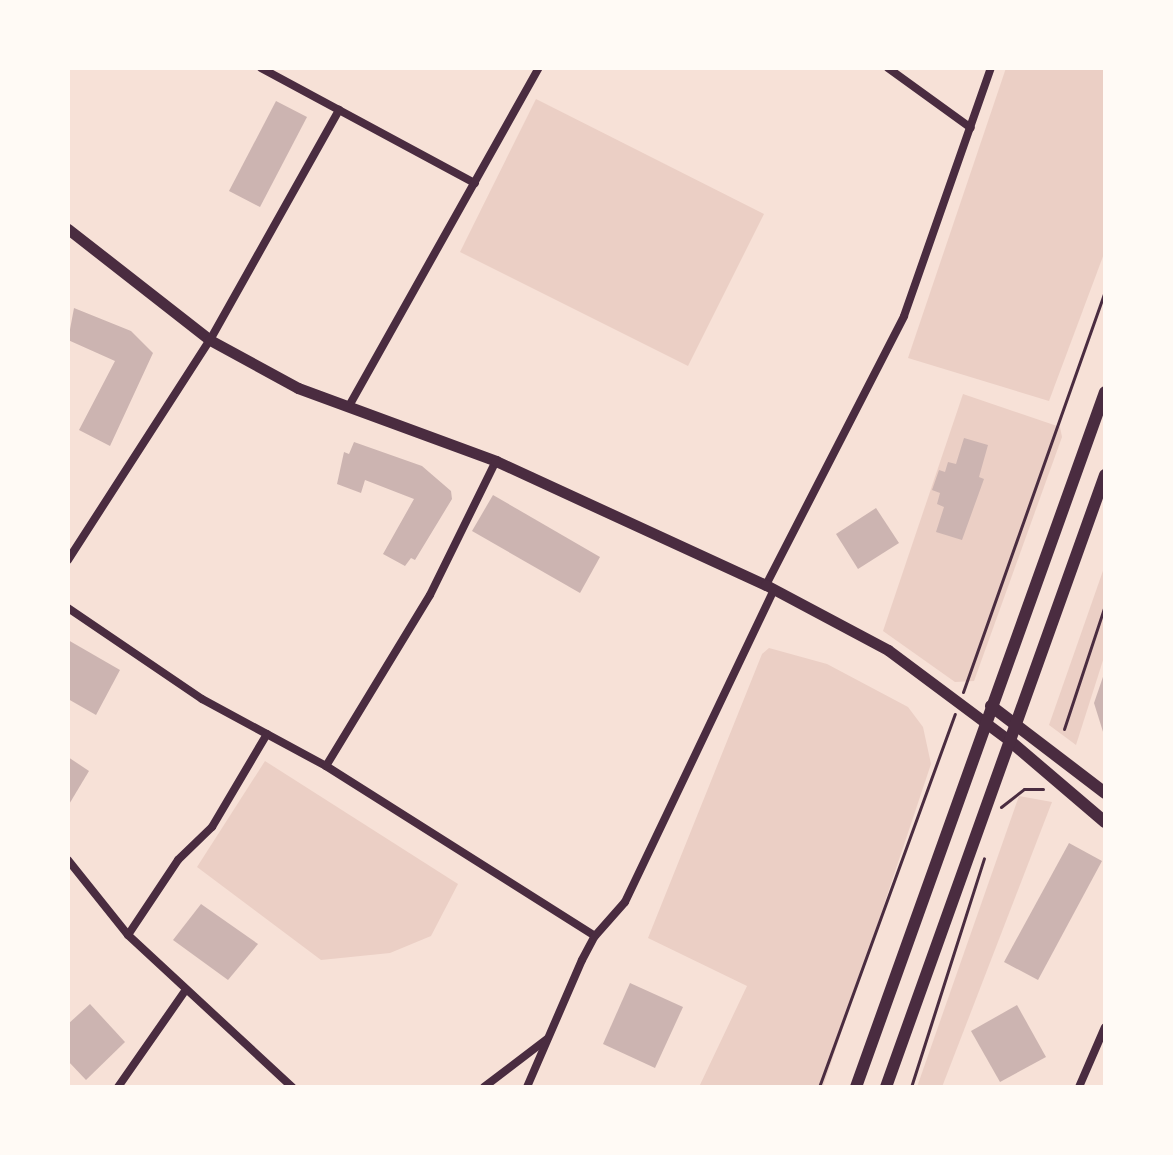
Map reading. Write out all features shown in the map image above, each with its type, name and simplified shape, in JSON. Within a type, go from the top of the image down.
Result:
[{"type":"main road","points":[[856,1087],[1105,392]]},
{"type":"main road","points":[[886,1087],[1105,475]]},
{"type":"main road","points":[[991,706],[1017,722],[1105,793]]},
{"type":"main road","points":[[1010,741],[1105,822]]},
{"type":"street","points":[[261,68],[475,183]]},
{"type":"street","points":[[349,406],[539,68]]},
{"type":"street","points":[[888,68],[971,128]]},
{"type":"street","points":[[527,1087],[595,936],[625,902],[770,587],[904,316],[991,68]]},
{"type":"street","points":[[68,560],[210,340],[339,110]]},
{"type":"street","points":[[68,229],[210,340],[298,388],[496,461],[770,587],[888,650],[1010,741]]},
{"type":"street","points":[[326,766],[430,595],[496,461]]},
{"type":"street","points":[[68,608],[202,699],[326,766],[595,936]]},
{"type":"street","points":[[128,935],[178,860],[212,827],[267,734]]},
{"type":"street","points":[[68,860],[128,935],[292,1087]]},
{"type":"street","points":[[118,1087],[185,991]]},
{"type":"street","points":[[1079,1087],[1105,1027]]},
{"type":"street","points":[[484,1087],[548,1039]]},
{"type":"path","points":[[1064,729],[1105,605]]},
{"type":"path","points":[[1000,808],[1024,789],[1050,789]]},
{"type":"shaded area","points":[[1006,68],[1105,68],[1105,251],[1049,401],[908,358]]},
{"type":"shaded area","points":[[536,99],[764,214],[688,366],[460,252]]},
{"type":"shaded area","points":[[963,394],[1060,427],[1062,437],[974,681],[955,682],[883,631]]},
{"type":"shaded area","points":[[1105,565],[1105,654],[1076,745],[1049,725]]},
{"type":"shaded area","points":[[769,648],[827,664],[908,707],[923,727],[931,764],[823,1087],[699,1087],[747,986],[648,938],[762,654]]},
{"type":"shaded area","points":[[265,761],[458,884],[431,936],[390,953],[321,960],[197,867]]},
{"type":"shaded area","points":[[1019,796],[1052,802],[942,1087],[917,1087]]},
{"type":"building","points":[[276,101],[307,117],[260,207],[229,191]]},
{"type":"building","points":[[74,308],[131,331],[153,353],[110,446],[79,430],[115,361],[68,340]]},
{"type":"building","points":[[964,438],[988,445],[979,477],[984,479],[962,540],[936,532],[944,507],[937,504],[940,493],[932,490],[939,470],[945,472],[948,462],[956,464]]},
{"type":"building","points":[[354,442],[422,466],[451,491],[452,499],[415,560],[411,558],[405,566],[383,554],[414,499],[365,480],[361,493],[337,484],[344,452],[349,454]]},
{"type":"building","points":[[493,495],[600,557],[580,593],[472,531]]},
{"type":"building","points":[[876,508],[899,543],[858,569],[836,534]]},
{"type":"building","points":[[68,640],[120,670],[96,715],[68,699]]},
{"type":"building","points":[[1105,671],[1105,735],[1104,735],[1094,703]]},
{"type":"building","points":[[68,757],[89,771],[68,806]]},
{"type":"building","points":[[1069,843],[1102,861],[1038,980],[1004,962]]},
{"type":"building","points":[[201,904],[258,944],[228,980],[173,940]]},
{"type":"building","points":[[630,983],[683,1007],[655,1068],[603,1044]]},
{"type":"building","points":[[90,1004],[125,1042],[86,1080],[68,1061],[68,1024]]},
{"type":"building","points":[[1017,1005],[1046,1057],[1000,1082],[971,1031]]}]
